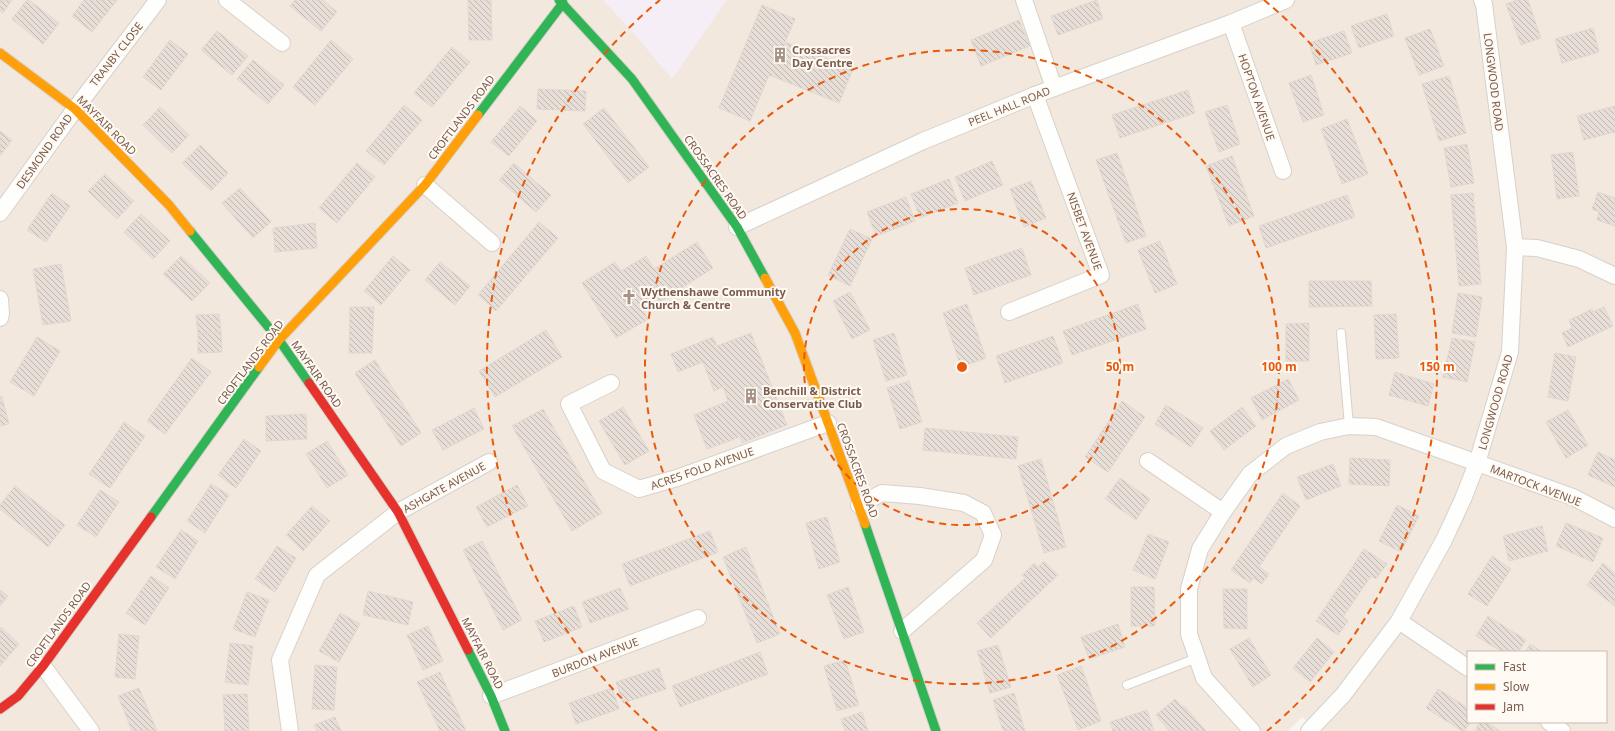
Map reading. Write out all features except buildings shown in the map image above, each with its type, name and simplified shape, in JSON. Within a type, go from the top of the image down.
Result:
[{"type":"street","name":"TRANBY CLOSE","points":[[75,109],[158,0]]},
{"type":"street","points":[[227,0],[282,43]]},
{"type":"street","points":[[1024,0],[1054,88]]},
{"type":"street","name":"PEEL HALL ROAD","points":[[737,227],[923,141],[1035,95],[1231,23],[1286,0]]},
{"type":"street","name":"LONGWOOD ROAD","points":[[1309,731],[1343,695],[1399,622],[1444,540],[1463,499],[1477,463],[1510,352],[1515,247],[1484,4],[1482,0]]},
{"type":"street","name":"CROFTLANDS ROAD","points":[[0,709],[18,696],[43,666],[280,340],[425,184],[561,2]]},
{"type":"street","name":"CROSSACRES ROAD","points":[[561,2],[632,79],[737,227],[795,333],[859,505],[936,731]]},
{"type":"street","name":"HOPTON AVENUE","points":[[1231,23],[1283,172]]},
{"type":"street","name":"MAYFAIR ROAD","points":[[0,53],[75,109],[169,205],[280,340],[398,512],[491,696],[505,731]]},
{"type":"street","name":"NISBET AVENUE","points":[[1009,312],[1101,275],[1035,95]]},
{"type":"street","name":"DESMOND ROAD","points":[[0,214],[75,109]]},
{"type":"street","points":[[425,184],[492,243]]},
{"type":"street","points":[[1515,247],[1537,248],[1579,259],[1615,276]]},
{"type":"street","points":[[0,299],[0,318]]},
{"type":"street","name":"ACRES FOLD AVENUE","points":[[611,383],[569,404],[603,471],[639,489],[677,478],[828,423]]},
{"type":"street","name":"MARTOCK AVENUE","points":[[1252,731],[1204,678],[1189,634],[1189,589],[1200,549],[1223,512],[1250,474],[1286,446],[1320,432],[1349,426],[1376,427],[1573,498],[1615,519]]},
{"type":"street","points":[[1148,461],[1223,512]]},
{"type":"street","name":"ASHGATE AVENUE","points":[[290,731],[280,660],[317,575],[398,512],[489,462]]},
{"type":"street","points":[[859,505],[882,493],[920,496],[964,503],[983,512],[993,535],[984,560],[902,631]]},
{"type":"street","name":"BURDON AVENUE","points":[[491,696],[698,618]]},
{"type":"street","points":[[1399,622],[1467,667]]},
{"type":"street","points":[[43,666],[91,731]]},
{"type":"street","points":[[1550,723],[1562,731]]},
{"type":"lane","points":[[1341,333],[1349,426]]},
{"type":"lane","points":[[1128,685],[1197,658]]},
{"type":"shaded area","points":[[0,0],[1615,0],[1615,731],[1320,731],[1302,717],[1288,731],[0,731]]},
{"type":"shaded area","points":[[603,0],[727,0],[672,79],[630,29]]},
{"type":"traffic: fast","points":[[559,0],[632,79],[737,227],[765,278]]},
{"type":"traffic: fast","points":[[478,115],[563,3]]},
{"type":"traffic: fast","points":[[190,231],[279,340],[309,383]]},
{"type":"traffic: fast","points":[[151,517],[259,367]]},
{"type":"traffic: fast","points":[[865,524],[936,731]]},
{"type":"traffic: fast","points":[[468,650],[491,696],[505,731]]},
{"type":"traffic: slow","points":[[0,53],[75,109],[169,205],[190,231]]},
{"type":"traffic: slow","points":[[259,367],[279,340],[425,185],[478,115]]},
{"type":"traffic: slow","points":[[765,278],[795,333],[865,524]]},
{"type":"traffic: jam","points":[[309,383],[398,512],[468,650]]},
{"type":"traffic: jam","points":[[0,709],[18,696],[43,666],[151,517]]},
{"type":"place","name":"Crossacres Day Centre","points":[[780,55]]},
{"type":"place","name":"Wythenshawe Community Church & Centre","points":[[629,297]]},
{"type":"place","name":"Benchill & District Conservative Club","points":[[751,396]]}]
